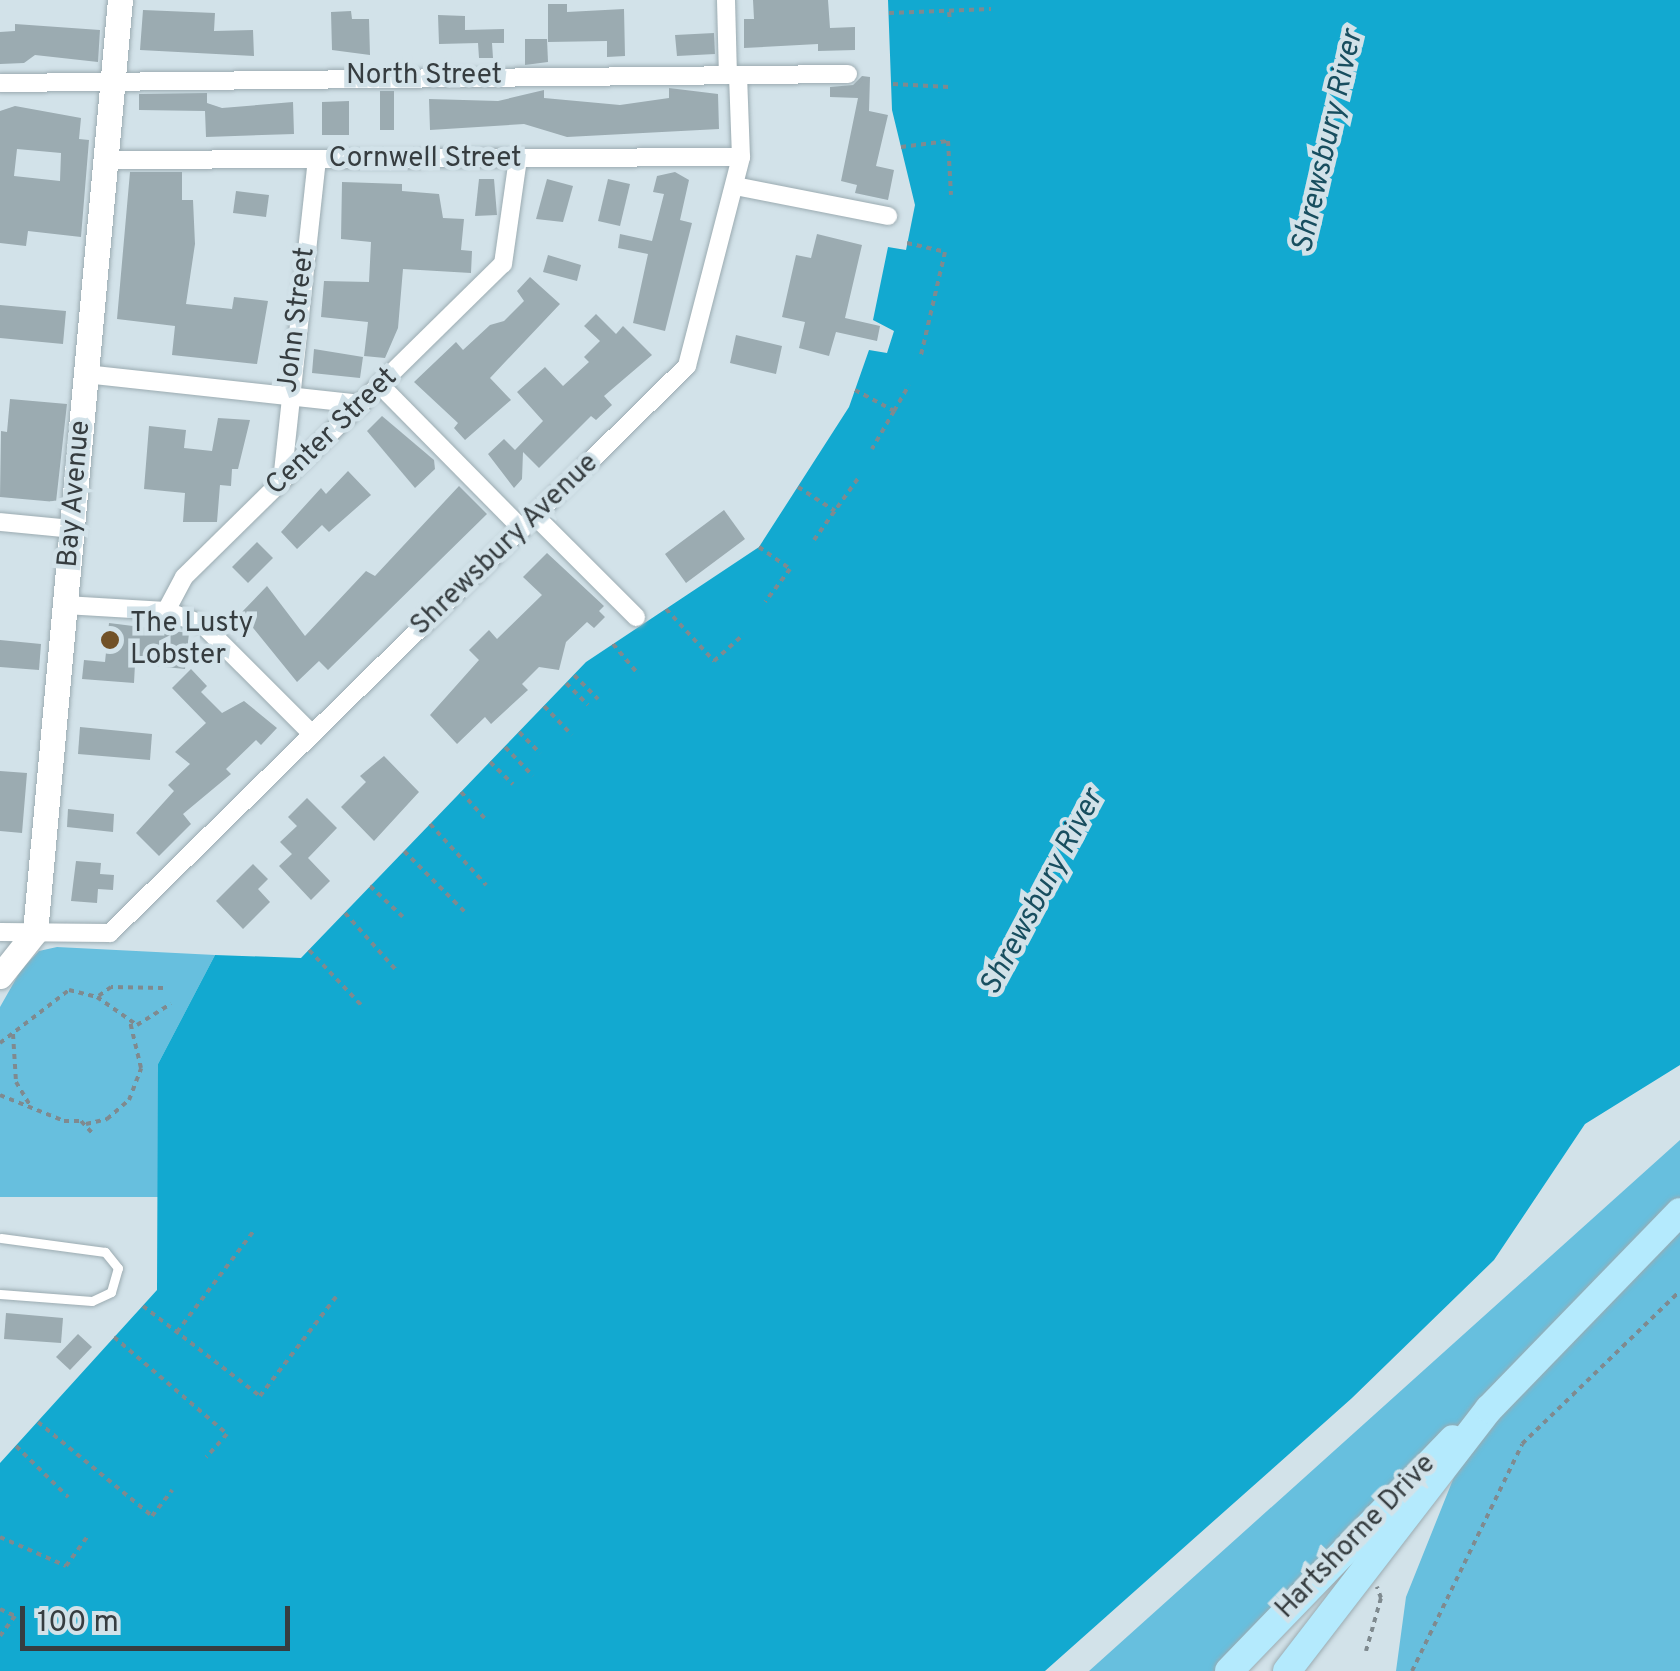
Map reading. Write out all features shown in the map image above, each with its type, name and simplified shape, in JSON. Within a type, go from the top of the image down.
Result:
[{"type":"main road","name":"Hartshorne Drive","points":[[1229,1671],[1419,1468],[1489,1409],[1680,1212]]},
{"type":"main road","name":"Hartshorne Drive","points":[[1287,1671],[1489,1409]]},
{"type":"main road","points":[[1274,1671],[1338,1600]]},
{"type":"main road","points":[[1299,1671],[1338,1600]]},
{"type":"main road","points":[[1308,1671],[1338,1600]]},
{"type":"street","name":"Bay Avenue","points":[[35,932],[120,0]]},
{"type":"street","name":"Shrewsbury Avenue","points":[[35,932],[110,933],[687,366],[741,157],[726,0]]},
{"type":"street","name":"North Street","points":[[0,84],[848,74]]},
{"type":"street","name":"Cornwell Street","points":[[108,160],[741,157]]},
{"type":"street","name":"Center Street","points":[[166,611],[184,576],[504,264],[518,158]]},
{"type":"street","name":"John Street","points":[[282,481],[288,395],[317,160]]},
{"type":"street","points":[[734,186],[888,216]]},
{"type":"street","points":[[85,374],[361,404]]},
{"type":"street","points":[[381,386],[636,617]]},
{"type":"street","points":[[0,522],[73,528]]},
{"type":"street","points":[[65,605],[166,611],[202,624],[312,734]]},
{"type":"street","points":[[0,932],[35,932]]},
{"type":"street","points":[[0,976],[35,932]]},
{"type":"lane","points":[[0,1238],[105,1252],[118,1268],[110,1292],[92,1302],[0,1294]]},
{"type":"path","points":[[889,14],[949,7],[950,22]]},
{"type":"path","points":[[949,12],[991,9]]},
{"type":"path","points":[[893,84],[949,87]]},
{"type":"path","points":[[901,147],[948,141],[951,195]]},
{"type":"path","points":[[907,243],[945,252],[921,355]]},
{"type":"path","points":[[872,449],[909,385]]},
{"type":"path","points":[[855,390],[894,411]]},
{"type":"path","points":[[814,540],[859,477]]},
{"type":"path","points":[[798,486],[835,511]]},
{"type":"path","points":[[760,547],[790,570],[765,602]]},
{"type":"path","points":[[666,609],[714,661],[744,634]]},
{"type":"path","points":[[614,644],[638,675]]},
{"type":"path","points":[[574,675],[598,699]]},
{"type":"path","points":[[566,683],[588,705]]},
{"type":"path","points":[[544,706],[572,735]]},
{"type":"path","points":[[519,732],[540,752]]},
{"type":"path","points":[[505,747],[532,776]]},
{"type":"path","points":[[490,762],[513,784]]},
{"type":"path","points":[[461,792],[488,821]]},
{"type":"path","points":[[430,824],[486,884]]},
{"type":"path","points":[[404,851],[465,912]]},
{"type":"path","points":[[370,886],[403,917]]},
{"type":"path","points":[[344,913],[396,970]]},
{"type":"path","points":[[309,950],[362,1006]]},
{"type":"path","points":[[97,997],[110,987],[163,988]]},
{"type":"path","points":[[0,1043],[69,990],[97,997],[130,1022],[148,1022],[171,1004]]},
{"type":"path","points":[[0,1095],[86,1124],[107,1119],[129,1100],[141,1068],[130,1022]]},
{"type":"path","points":[[13,1033],[16,1082],[30,1104]]},
{"type":"path","points":[[86,1124],[94,1135]]},
{"type":"path","points":[[176,1332],[252,1232]]},
{"type":"path","points":[[1412,1671],[1522,1444],[1680,1291]]},
{"type":"path","points":[[143,1306],[260,1396],[336,1297]]},
{"type":"path","points":[[114,1337],[227,1434],[206,1457]]},
{"type":"path","points":[[38,1422],[152,1516],[172,1490]]},
{"type":"path","points":[[16,1446],[68,1497]]},
{"type":"path","points":[[0,1536],[66,1566],[86,1537]]},
{"type":"path","points":[[0,1610],[15,1616],[0,1636]]},
{"type":"shaded area","points":[[57,947],[215,955],[158,1064],[160,1197],[0,1197],[0,1007],[21,970],[39,951]]},
{"type":"shaded area","points":[[1680,1140],[1680,1671],[1396,1671],[1406,1597],[1456,1472],[1217,1671],[1089,1671]]},
{"type":"water","name":"Shrewsbury River","points":[[888,0],[1680,0],[1680,1065],[1585,1124],[1494,1260],[1352,1398],[1045,1671],[0,1671],[0,1463],[157,1290],[158,1064],[215,955],[301,958],[586,662],[759,547],[849,407],[869,350],[887,353],[894,331],[873,320],[888,247],[906,250],[915,205],[892,110]]},
{"type":"building","points":[[753,0],[828,0],[830,28],[855,27],[855,50],[818,51],[818,44],[744,48],[744,19],[754,19]]},
{"type":"building","points":[[548,4],[567,4],[567,12],[624,9],[625,56],[607,57],[607,41],[548,42]]},
{"type":"building","points":[[143,10],[215,13],[214,31],[253,30],[254,56],[140,50]]},
{"type":"building","points":[[351,11],[352,19],[369,19],[370,55],[332,50],[331,12]]},
{"type":"building","points":[[438,15],[465,16],[465,30],[504,29],[504,43],[492,43],[493,58],[479,58],[478,43],[439,44]]},
{"type":"building","points":[[15,24],[100,30],[98,62],[35,55],[24,63],[0,64],[0,32],[15,31]]},
{"type":"building","points":[[714,33],[715,54],[677,56],[675,35]]},
{"type":"building","points":[[525,39],[547,39],[548,62],[525,65]]},
{"type":"building","points":[[862,76],[870,77],[869,111],[888,115],[876,166],[894,170],[888,200],[855,193],[857,185],[841,181],[858,98],[830,97],[830,87],[853,85]]},
{"type":"building","points":[[669,88],[718,94],[719,129],[567,137],[524,124],[430,130],[429,99],[498,101],[544,90],[544,98],[620,105],[669,98]]},
{"type":"building","points":[[380,91],[394,91],[394,130],[380,130]]},
{"type":"building","points":[[207,93],[207,103],[222,108],[293,102],[294,134],[206,137],[205,111],[139,110],[139,94]]},
{"type":"building","points":[[349,101],[349,135],[322,135],[322,102]]},
{"type":"building","points":[[15,106],[81,118],[79,139],[89,140],[81,237],[28,231],[26,246],[0,243],[0,111]],"holes":[[[17,149],[61,153],[60,181],[14,176]]]},
{"type":"building","points":[[130,172],[182,172],[182,200],[193,200],[195,244],[186,304],[232,309],[234,297],[268,301],[257,364],[172,355],[175,326],[117,319]]},
{"type":"building","points":[[675,172],[689,180],[680,220],[692,223],[665,331],[633,323],[648,254],[618,248],[620,234],[652,241],[664,194],[653,192],[657,176]]},
{"type":"building","points":[[479,179],[494,179],[497,215],[475,216]]},
{"type":"building","points":[[547,179],[573,186],[563,222],[536,219]]},
{"type":"building","points":[[608,179],[630,184],[620,226],[598,221]]},
{"type":"building","points":[[342,182],[402,184],[402,191],[439,194],[443,218],[464,219],[461,250],[472,251],[471,273],[403,269],[398,328],[385,358],[364,356],[368,322],[321,317],[324,281],[369,282],[371,242],[341,239]]},
{"type":"building","points":[[236,191],[269,195],[266,217],[233,213]]},
{"type":"building","points":[[817,234],[862,245],[845,318],[880,326],[877,341],[836,332],[829,356],[799,348],[805,322],[782,317],[796,255],[811,258]]},
{"type":"building","points":[[548,255],[581,265],[577,281],[543,272]]},
{"type":"building","points":[[530,277],[560,304],[490,378],[511,400],[465,440],[454,428],[458,423],[414,382],[456,342],[463,350],[490,325],[504,321],[524,301],[517,291]]},
{"type":"building","points":[[0,305],[66,311],[63,344],[0,338]]},
{"type":"building","points":[[596,314],[616,334],[623,326],[652,355],[604,396],[612,405],[596,420],[591,416],[539,468],[523,452],[522,479],[514,488],[488,454],[504,439],[515,450],[543,421],[517,392],[545,367],[563,386],[589,362],[584,357],[600,341],[584,326]]},
{"type":"building","points":[[736,335],[782,346],[776,374],[730,363]]},
{"type":"building","points":[[314,349],[363,357],[360,378],[312,373]]},
{"type":"building","points":[[10,399],[67,404],[56,502],[0,497],[1,431],[7,432]]},
{"type":"building","points":[[382,416],[434,460],[435,469],[415,488],[367,431]]},
{"type":"building","points":[[218,418],[250,420],[238,469],[232,469],[231,486],[220,485],[217,522],[183,522],[185,493],[144,489],[149,426],[186,430],[184,448],[212,451]]},
{"type":"building","points":[[348,471],[371,495],[329,532],[322,525],[297,549],[281,532],[321,488],[326,494]]},
{"type":"building","points":[[459,486],[487,514],[328,670],[319,661],[297,682],[241,613],[267,586],[305,636],[366,571],[375,576]]},
{"type":"building","points":[[724,510],[745,539],[686,583],[665,554]]},
{"type":"building","points":[[257,542],[273,558],[248,583],[232,567]]},
{"type":"building","points":[[547,553],[604,606],[599,611],[605,617],[594,628],[587,622],[566,642],[559,670],[539,667],[522,684],[528,690],[491,724],[485,717],[457,744],[430,715],[479,660],[469,650],[489,630],[497,639],[542,595],[523,577]]},
{"type":"building","points":[[109,623],[189,633],[185,669],[135,664],[134,683],[82,679],[84,660],[105,662]]},
{"type":"building","points":[[0,640],[41,644],[39,670],[0,667]]},
{"type":"building","points":[[191,669],[207,686],[201,692],[222,713],[244,701],[277,728],[261,745],[256,740],[226,769],[231,774],[183,814],[191,824],[159,856],[136,833],[174,791],[168,785],[190,764],[175,752],[206,723],[172,688]]},
{"type":"building","points":[[80,727],[152,734],[150,760],[78,754]]},
{"type":"building","points":[[384,756],[419,792],[374,841],[341,807],[366,782],[360,776]]},
{"type":"building","points":[[0,771],[27,773],[22,833],[0,831]]},
{"type":"building","points":[[307,798],[337,828],[308,858],[330,881],[311,900],[279,866],[292,854],[280,842],[297,826],[288,817]]},
{"type":"building","points":[[68,809],[114,814],[113,832],[67,827]]},
{"type":"building","points":[[76,861],[101,863],[100,874],[114,875],[113,890],[98,889],[97,903],[71,901]]},
{"type":"building","points":[[253,864],[268,879],[258,889],[270,902],[243,929],[216,901]]},
{"type":"building","points":[[6,1313],[63,1318],[61,1343],[4,1339]]},
{"type":"building","points":[[78,1334],[92,1347],[70,1370],[56,1357]]},
{"type":"place","name":"The Lusty Lobster","points":[[110,640]]}]
